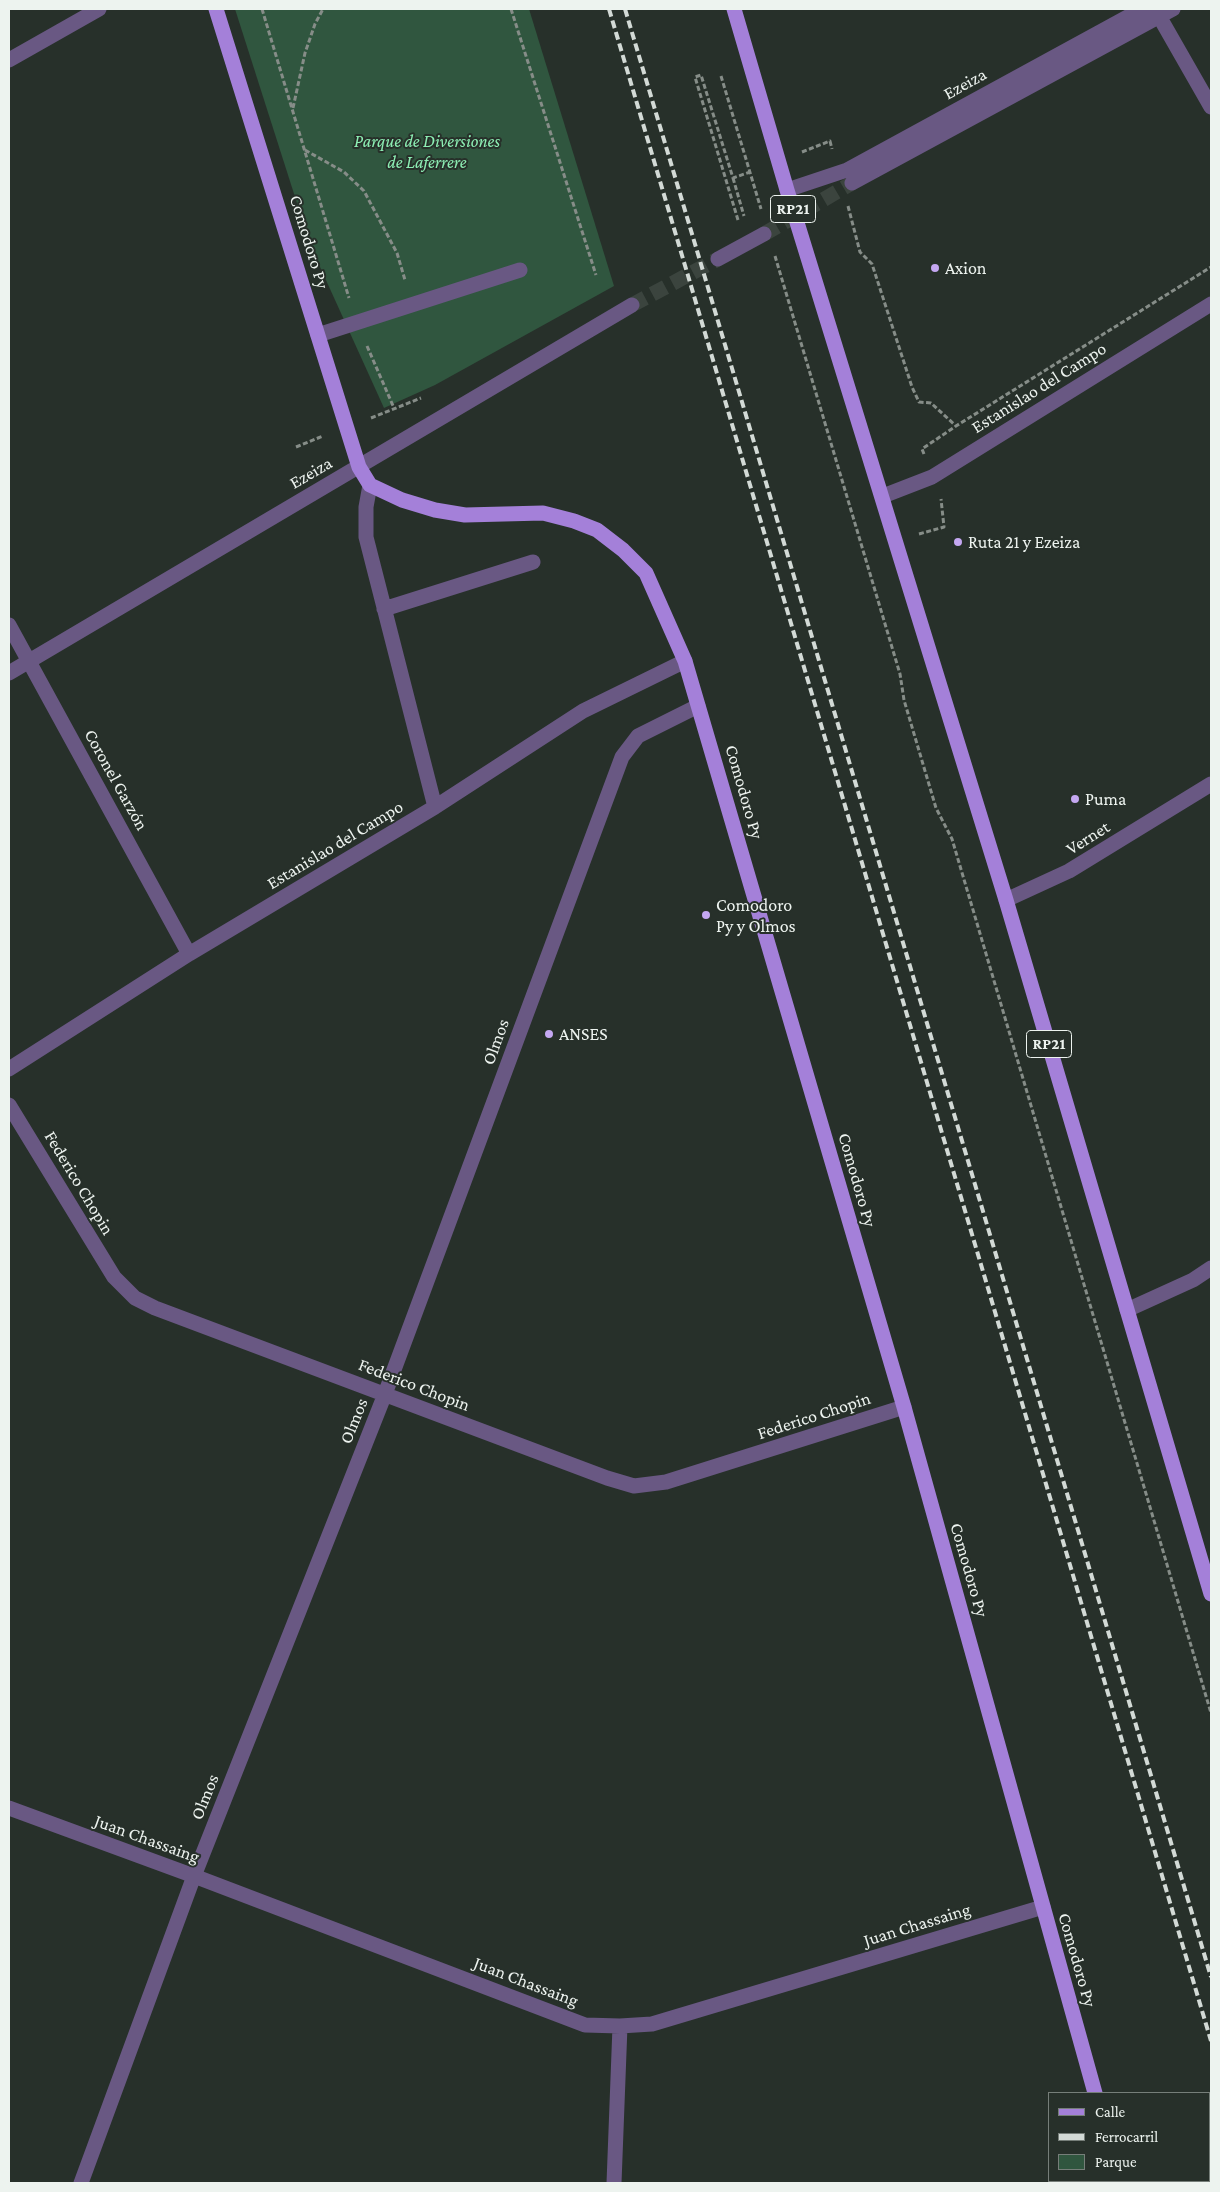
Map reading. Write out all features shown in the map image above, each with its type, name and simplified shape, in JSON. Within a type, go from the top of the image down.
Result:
[{"type":"main road","name":"Comodoro Py","points":[[216,9],[359,467],[370,485],[402,500],[435,510],[465,515],[543,513],[574,521],[597,530],[623,550],[646,574],[685,661],[904,1407],[1095,2092]]},
{"type":"main road","name":"RP21","points":[[734,9],[787,190],[1006,900],[1211,1594]]},
{"type":"street","points":[[9,60],[100,9]]},
{"type":"street","name":"Ezeiza","points":[[787,190],[846,170],[1131,15],[1157,13],[1173,9]]},
{"type":"street","points":[[1157,13],[1211,107]]},
{"type":"street","name":"Ezeiza","points":[[852,183],[1157,13]]},
{"type":"street","points":[[718,259],[764,234]]},
{"type":"street","points":[[318,335],[520,270]]},
{"type":"street","name":"Estanislao del Campo","points":[[882,496],[932,477],[1211,304]]},
{"type":"street","name":"Ezeiza","points":[[9,673],[632,305]]},
{"type":"street","points":[[370,485],[366,507],[366,537],[435,807]]},
{"type":"street","points":[[384,609],[533,562]]},
{"type":"street","name":"Coronel Garzón","points":[[9,625],[189,954]]},
{"type":"street","name":"Estanislao del Campo","points":[[9,1069],[189,954],[435,807],[583,711],[685,661]]},
{"type":"street","name":"Olmos","points":[[80,2183],[194,1876],[384,1394],[622,757],[638,736],[698,706]]},
{"type":"street","name":"Vernet","points":[[1006,900],[1069,871],[1211,784]]},
{"type":"street","name":"Federico Chopin","points":[[9,1105],[114,1277],[135,1298],[155,1308],[607,1478],[634,1486],[666,1482],[904,1407]]},
{"type":"street","points":[[1127,1310],[1193,1280],[1211,1268]]},
{"type":"street","name":"Juan Chassaing","points":[[9,1808],[194,1876],[585,2025],[620,2026],[652,2024],[1043,1907]]},
{"type":"street","points":[[614,2183],[620,2026]]},
{"type":"path","points":[[262,9],[356,322],[394,408]]},
{"type":"path","points":[[292,111],[305,53],[315,24],[323,9]]},
{"type":"path","points":[[511,9],[596,275]]},
{"type":"path","points":[[721,76],[761,210]]},
{"type":"path","points":[[304,149],[344,172],[364,191],[397,254],[412,304]]},
{"type":"path","points":[[733,178],[740,203]]},
{"type":"path","points":[[772,248],[900,674],[904,700],[934,800],[952,839],[1211,1713]]},
{"type":"green space","name":"Parque de Diversiones de Laferrere","points":[[235,9],[529,9],[614,286],[435,385],[384,408],[311,247]]},
{"type":"tunnel","points":[[764,234],[852,183]]},
{"type":"tunnel","points":[[632,305],[718,259]]},
{"type":"railway","points":[[609,9],[1211,2041]]},
{"type":"railway","points":[[625,9],[1211,1977]]},
{"type":"place","name":"Axion","points":[[935,268]]},
{"type":"place","name":"Ruta 21 y Ezeiza","points":[[958,542]]},
{"type":"place","name":"Puma","points":[[1075,799]]},
{"type":"place","name":"Comodoro Py y Olmos","points":[[706,915]]},
{"type":"place","name":"ANSES","points":[[549,1034]]}]
